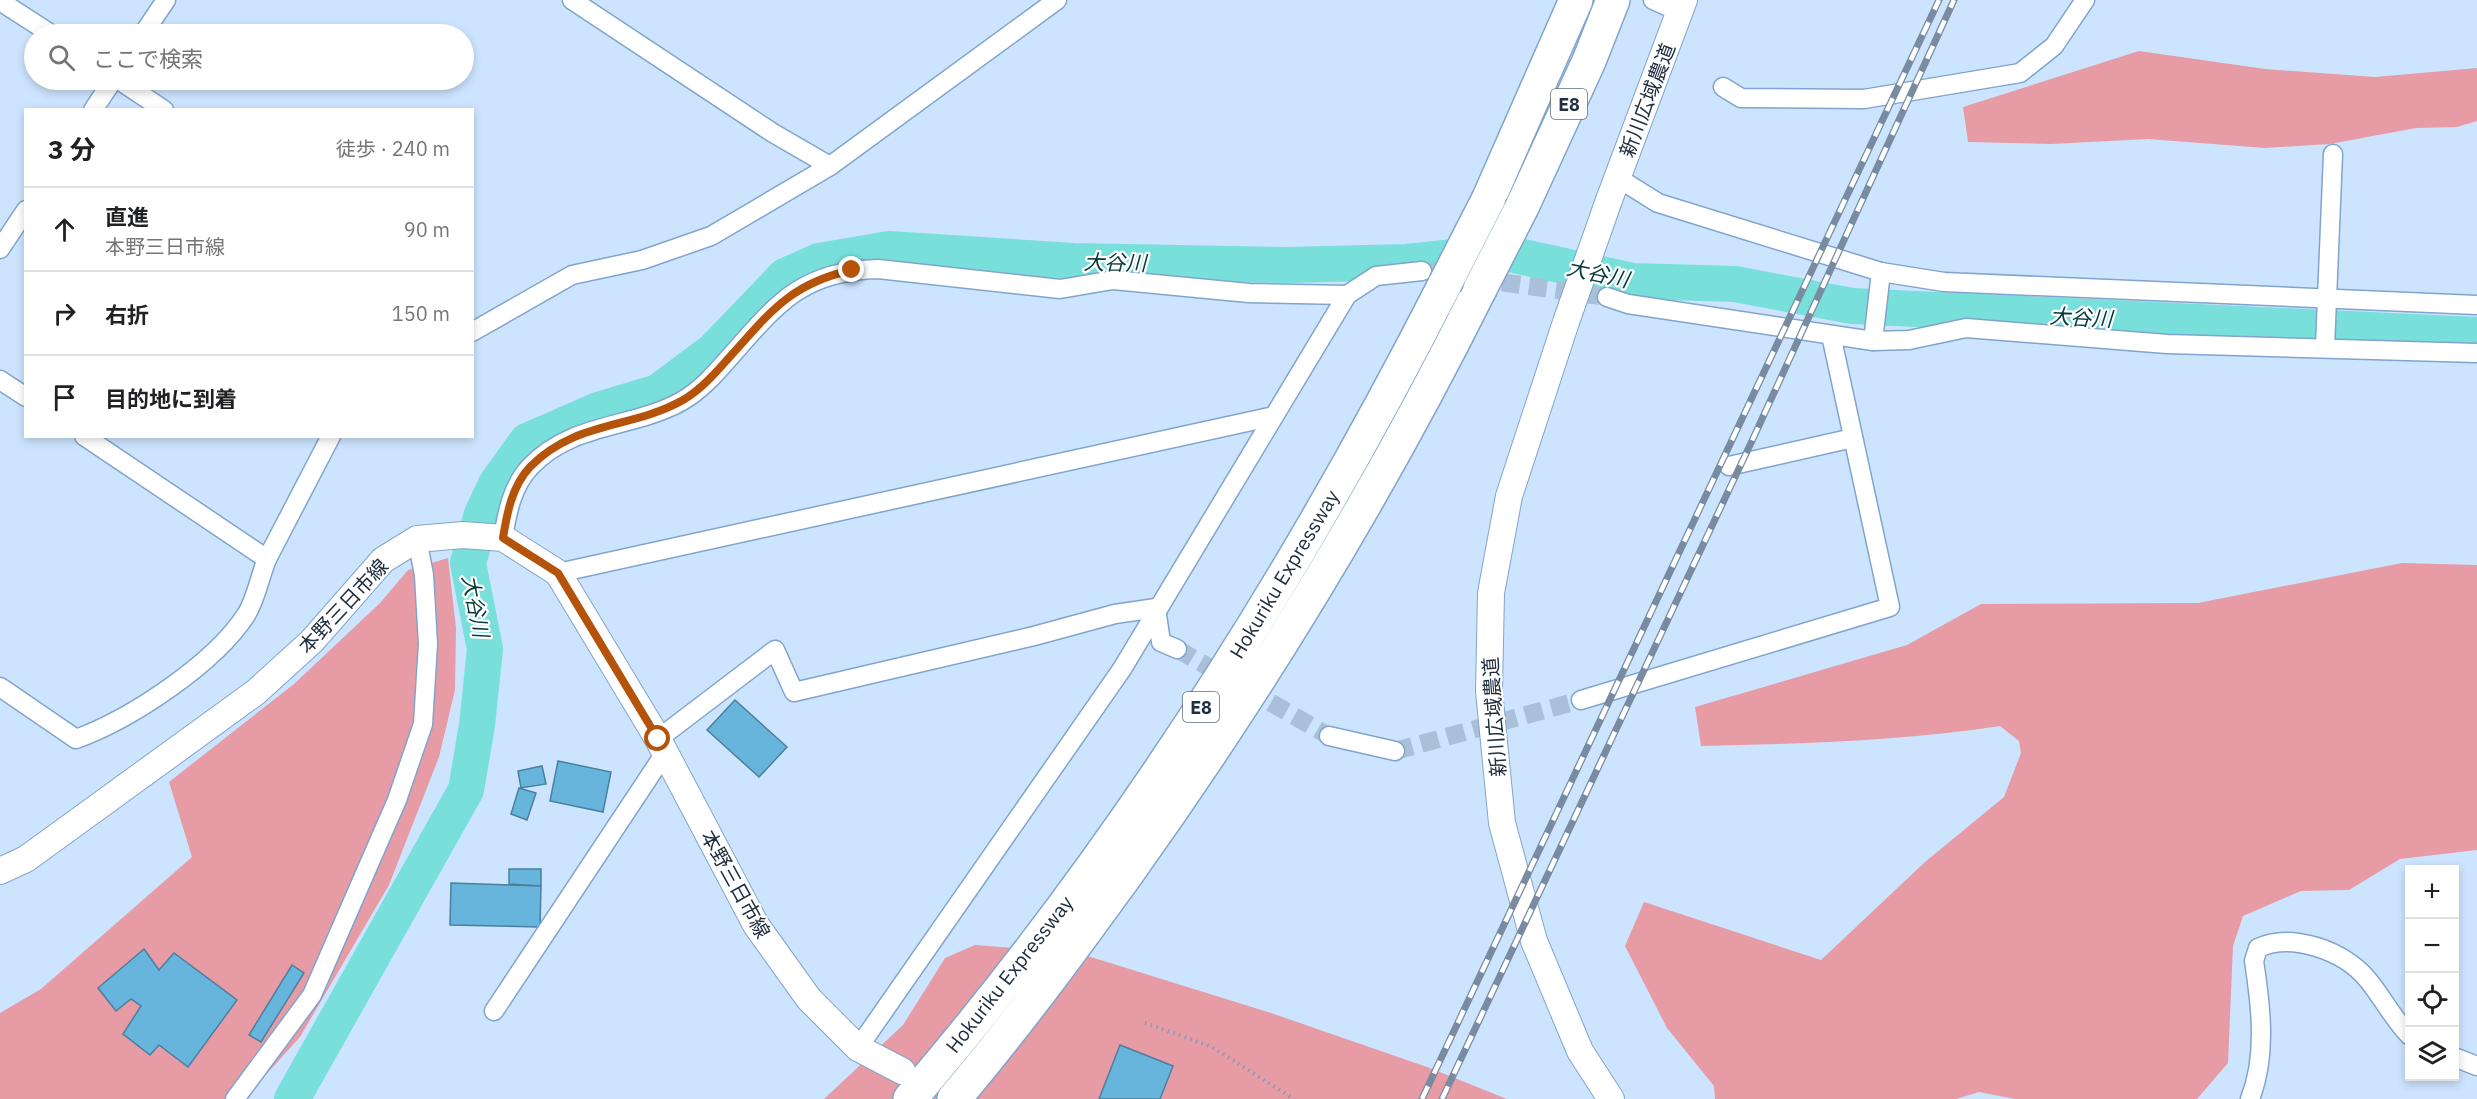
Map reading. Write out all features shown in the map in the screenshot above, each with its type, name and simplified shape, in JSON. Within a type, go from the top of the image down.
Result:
[{"type":"highway","name":"Hokuriku Expressway","points":[[906,1085],[1055,916],[1147,788],[1230,664],[1325,508],[1433,278],[1489,198],[1576,0]]},
{"type":"highway","name":"Hokuriku Expressway","points":[[954,1099],[1070,953],[1164,821],[1266,670],[1361,511],[1437,376],[1522,207],[1589,61],[1613,0]]},
{"type":"main road","name":"新川広域農道","points":[[1611,1099],[1580,1051],[1534,941],[1502,823],[1489,691],[1491,594],[1509,496],[1566,322],[1682,6]]},
{"type":"main road","name":"本野三日市線","points":[[0,871],[26,859],[256,692],[312,641],[383,560],[417,538],[464,535],[503,538],[558,573],[662,746],[756,925],[809,999],[858,1048],[906,1085]]},
{"type":"street","points":[[150,24],[166,0]]},
{"type":"street","points":[[572,0],[772,133],[830,166]]},
{"type":"street","points":[[476,324],[573,275],[642,260],[711,236],[830,166],[1057,0]]},
{"type":"street","points":[[1653,0],[1682,6]]},
{"type":"street","points":[[1723,87],[1741,98],[1864,99],[2020,73],[2054,46],[2085,0]]},
{"type":"street","points":[[0,1],[36,24]]},
{"type":"street","points":[[94,108],[106,90]]},
{"type":"street","points":[[134,90],[161,108]]},
{"type":"street","points":[[2325,347],[2333,154]]},
{"type":"street","points":[[1613,189],[1881,272],[1944,282],[2477,305]]},
{"type":"street","points":[[0,249],[24,213]]},
{"type":"street","points":[[503,538],[516,485],[530,466],[581,432],[629,420],[683,400],[707,382],[768,313],[794,291],[826,276],[852,270],[878,269],[1060,289],[1113,280],[1249,293],[1347,295]]},
{"type":"street","points":[[1873,341],[1881,272]]},
{"type":"street","points":[[858,1048],[1122,669],[1156,608],[1347,295],[1376,276],[1433,278]]},
{"type":"street","points":[[1607,297],[1628,304],[1873,341],[1910,340],[1966,328],[2167,344],[2477,353]]},
{"type":"street","points":[[1581,700],[1890,607],[1831,335]]},
{"type":"street","points":[[0,380],[24,396]]},
{"type":"street","points":[[558,573],[1274,416]]},
{"type":"street","points":[[87,438],[267,559]]},
{"type":"street","points":[[0,687],[76,740],[109,727],[176,682],[227,640],[247,613],[267,559],[330,438]]},
{"type":"street","points":[[1729,466],[1853,438]]},
{"type":"street","points":[[235,1099],[312,995],[397,800],[423,724],[428,644],[424,575],[417,538]]},
{"type":"street","points":[[1156,608],[1161,642],[1177,649]]},
{"type":"street","points":[[494,1011],[662,746],[775,650],[794,692],[1034,636],[1114,614],[1156,608]]},
{"type":"street","points":[[1329,736],[1395,751]]},
{"type":"street","points":[[2250,1099],[2256,1085],[2261,1049],[2254,961],[2258,948],[2270,943],[2303,944],[2328,949],[2367,978],[2394,1020],[2405,1032]]},
{"type":"street","points":[[2459,1059],[2477,1066]]},
{"type":"path","points":[[1145,1023],[1210,1046],[1294,1099]]},
{"type":"shaded area","points":[[2139,51],[2265,69],[2375,77],[2477,68],[2477,121],[2457,127],[2416,128],[2330,144],[2265,148],[2148,139],[2051,144],[1968,142],[1963,107]]},
{"type":"shaded area","points":[[448,558],[456,628],[455,690],[439,757],[389,885],[300,1037],[244,1099],[0,1099],[0,1013],[41,989],[192,857],[169,782],[294,684],[380,603],[408,570]]},
{"type":"shaded area","points":[[2402,563],[2477,565],[2477,850],[2400,859],[2349,890],[2301,891],[2243,916],[2233,946],[2228,1063],[2197,1099],[2015,1099],[1979,1092],[1956,1099],[1715,1099],[1714,1086],[1667,1028],[1625,946],[1644,902],[1821,960],[1925,862],[2004,797],[2021,753],[2019,741],[2000,726],[1888,738],[1701,746],[1695,707],[1907,645],[1981,604],[2198,603]]},
{"type":"shaded area","points":[[975,945],[1078,953],[1271,1013],[1427,1067],[1507,1099],[824,1099],[903,1025],[945,958]]},
{"type":"building","points":[[735,700],[787,747],[759,777],[707,730]]},
{"type":"building","points":[[558,761],[611,772],[603,812],[550,801]]},
{"type":"building","points":[[542,766],[546,784],[521,788],[518,771]]},
{"type":"building","points":[[519,788],[536,793],[527,820],[511,814]]},
{"type":"building","points":[[509,869],[541,869],[541,886],[509,884]]},
{"type":"building","points":[[451,883],[541,886],[540,927],[450,925]]},
{"type":"building","points":[[144,949],[159,970],[174,953],[237,1000],[188,1067],[159,1045],[150,1055],[123,1034],[141,1006],[131,999],[116,1011],[98,988]]},
{"type":"building","points":[[292,965],[304,973],[261,1042],[249,1035]]},
{"type":"building","points":[[1120,1045],[1173,1066],[1160,1099],[1099,1099]]},
{"type":"waterway","name":"大谷川","points":[[292,1099],[466,790],[477,725],[485,649],[468,563],[482,514],[496,484],[527,441],[598,410],[658,392],[713,351],[785,276],[819,261],[889,249],[1073,261],[1288,265],[1407,262],[1500,252],[1633,281],[1735,284],[1852,306],[2477,335]]},
{"type":"tunnel","points":[[1422,271],[1607,297]]},
{"type":"tunnel","points":[[1177,649],[1329,736]]},
{"type":"tunnel","points":[[1395,751],[1581,700]]},
{"type":"railway","points":[[1422,1099],[1939,0]]},
{"type":"railway","points":[[1442,1099],[1751,443],[1954,0]]},
{"type":"route","points":[[658,739],[558,573],[503,538],[516,485],[530,466],[555,447],[581,432],[658,412],[683,400],[707,382],[768,313],[794,291],[826,276],[852,270]]}]
